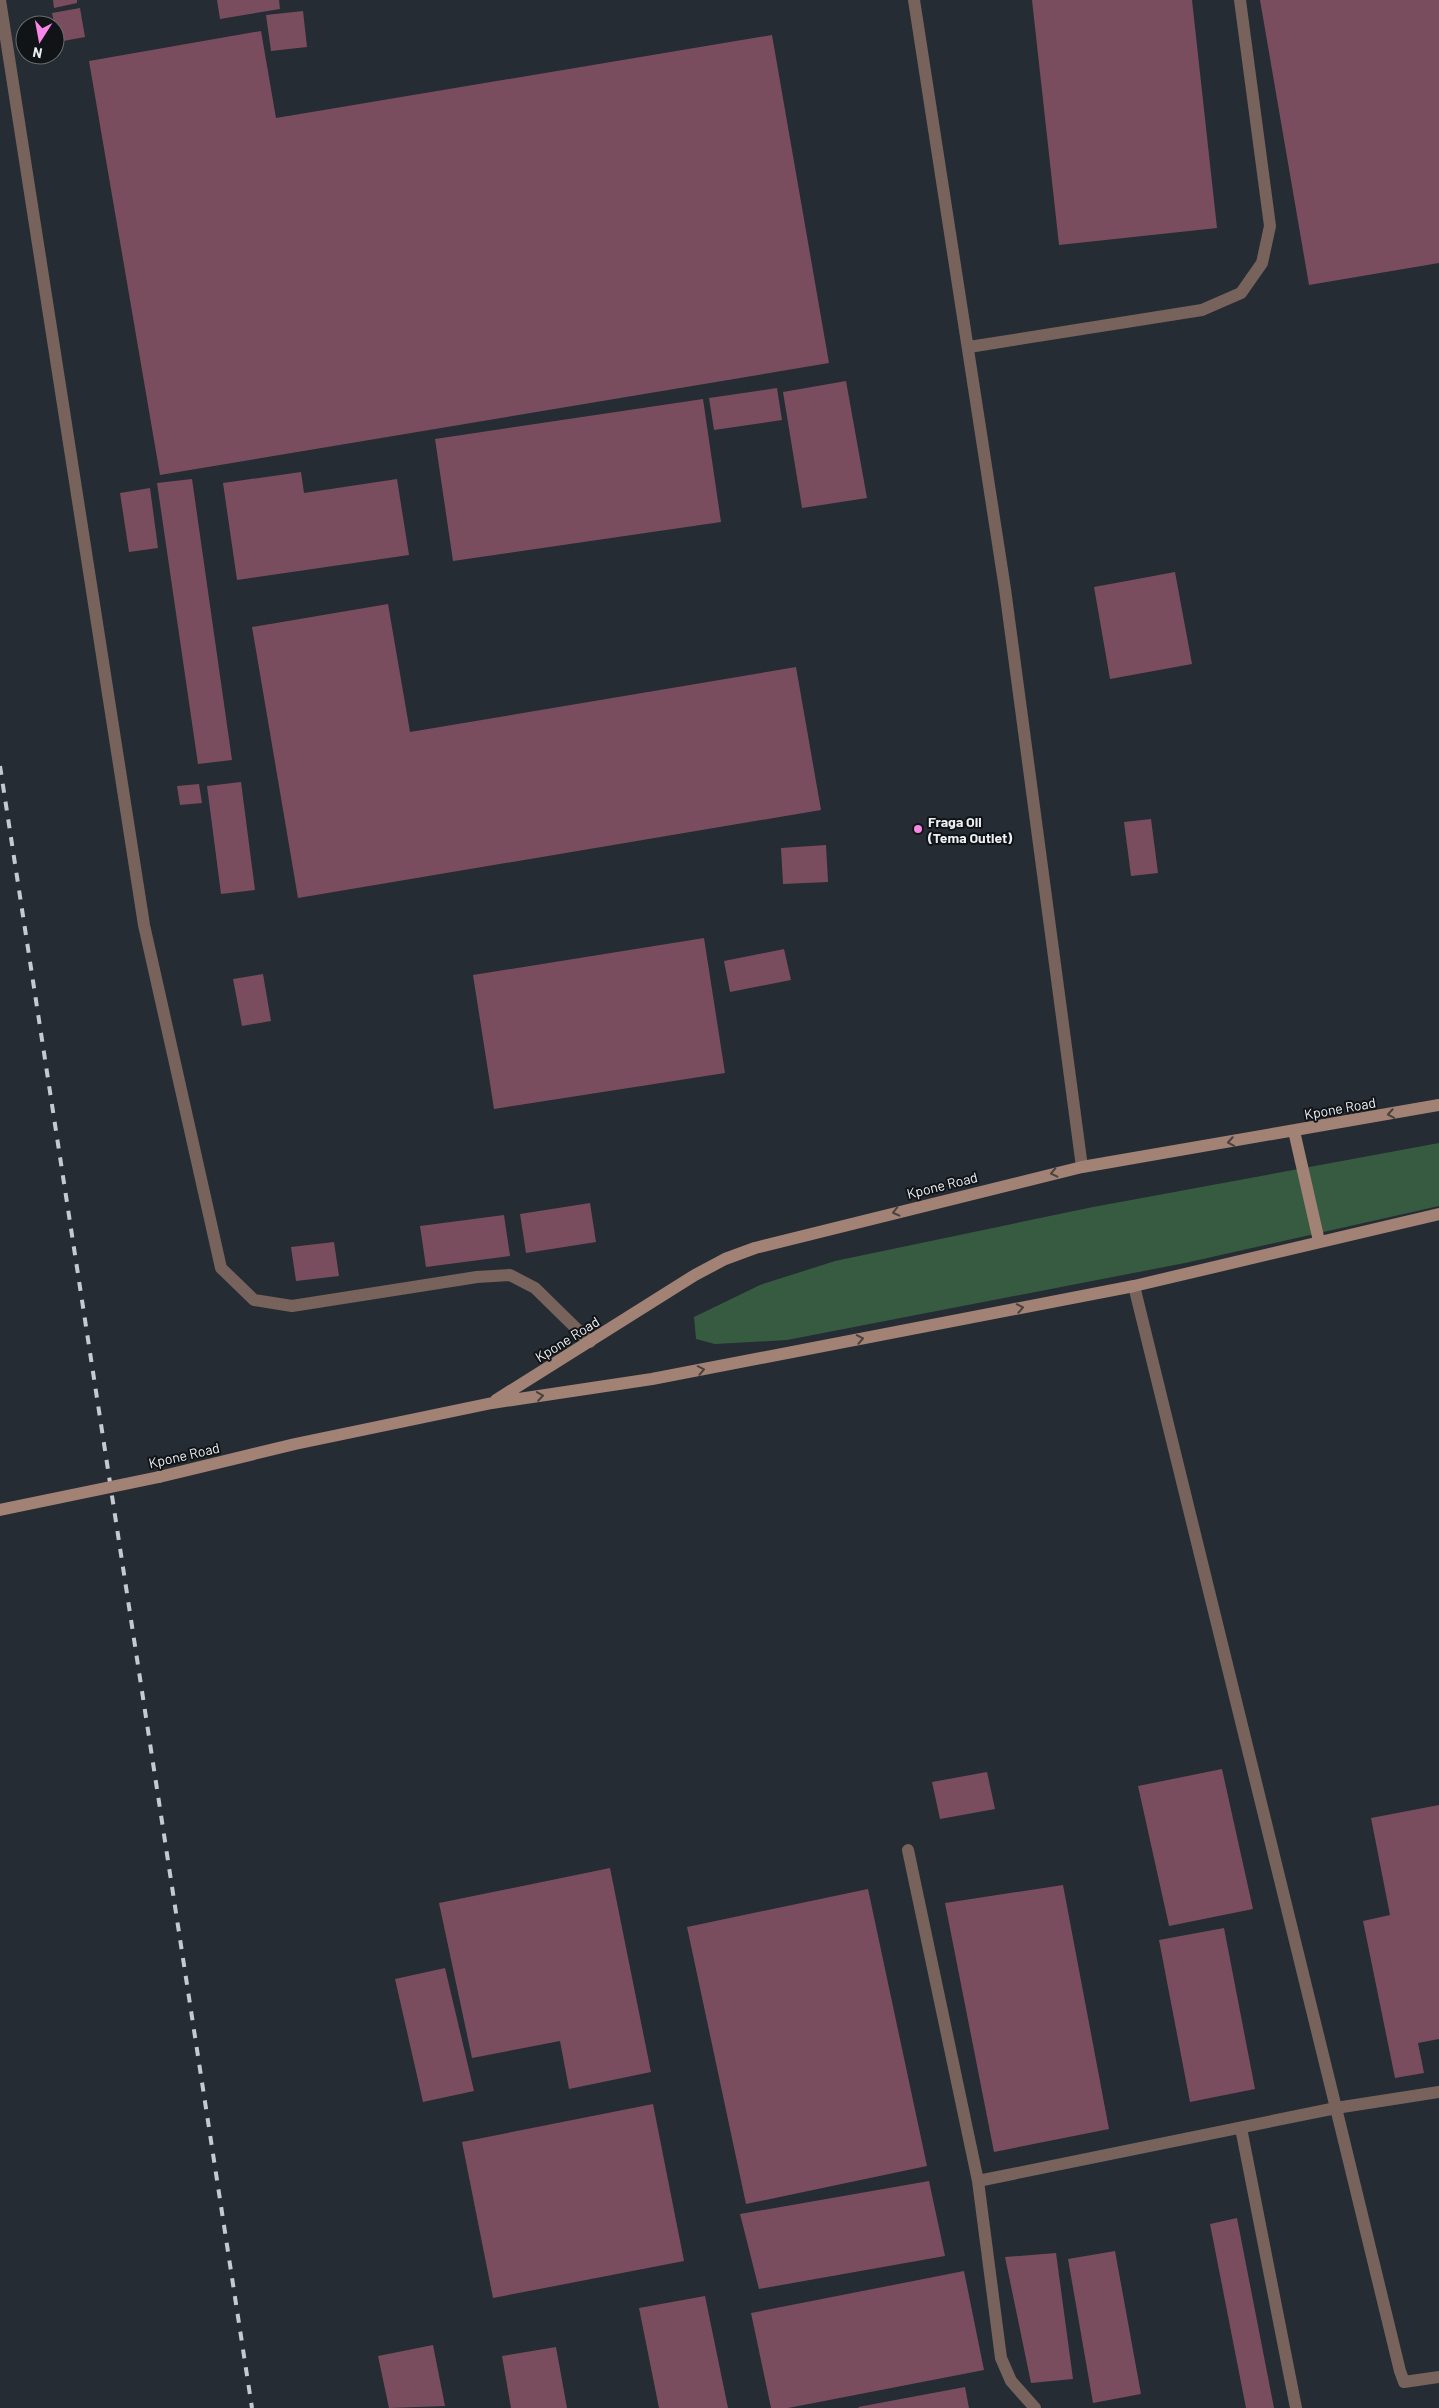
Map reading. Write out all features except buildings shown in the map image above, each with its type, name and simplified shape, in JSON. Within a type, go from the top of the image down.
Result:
[{"type":"main road","name":"Kpone Road","points":[[492,1403],[695,1275],[725,1259],[755,1248],[1082,1167],[1439,1106]]},
{"type":"main road","points":[[1294,1131],[1319,1241]]},
{"type":"main road","name":"Kpone Road","points":[[0,1510],[159,1477],[295,1444],[492,1403],[652,1379],[1134,1286],[1439,1214]]},
{"type":"street","points":[[0,0],[144,925],[221,1268],[254,1300],[292,1306],[477,1277],[510,1275],[535,1288],[590,1342]]},
{"type":"street","points":[[914,0],[1005,589],[1082,1167]]},
{"type":"street","points":[[969,347],[1202,310],[1241,293],[1262,263],[1270,226],[1240,0]]},
{"type":"street","points":[[1134,1286],[1402,2376],[1404,2382],[1439,2377]]},
{"type":"street","points":[[908,1850],[978,2181],[1001,2358],[1011,2381],[1035,2408]]},
{"type":"street","points":[[978,2181],[1336,2108],[1439,2092]]},
{"type":"street","points":[[1241,2128],[1296,2408]]},
{"type":"green space","points":[[1439,1143],[1439,1206],[1185,1263],[787,1340],[715,1344],[696,1339],[694,1317],[760,1285],[835,1261],[1093,1207]]},
{"type":"railway","points":[[0,766],[252,2408]]},
{"type":"place","name":"Fraga Oil (Tema Outlet)","points":[[918,829]]}]
